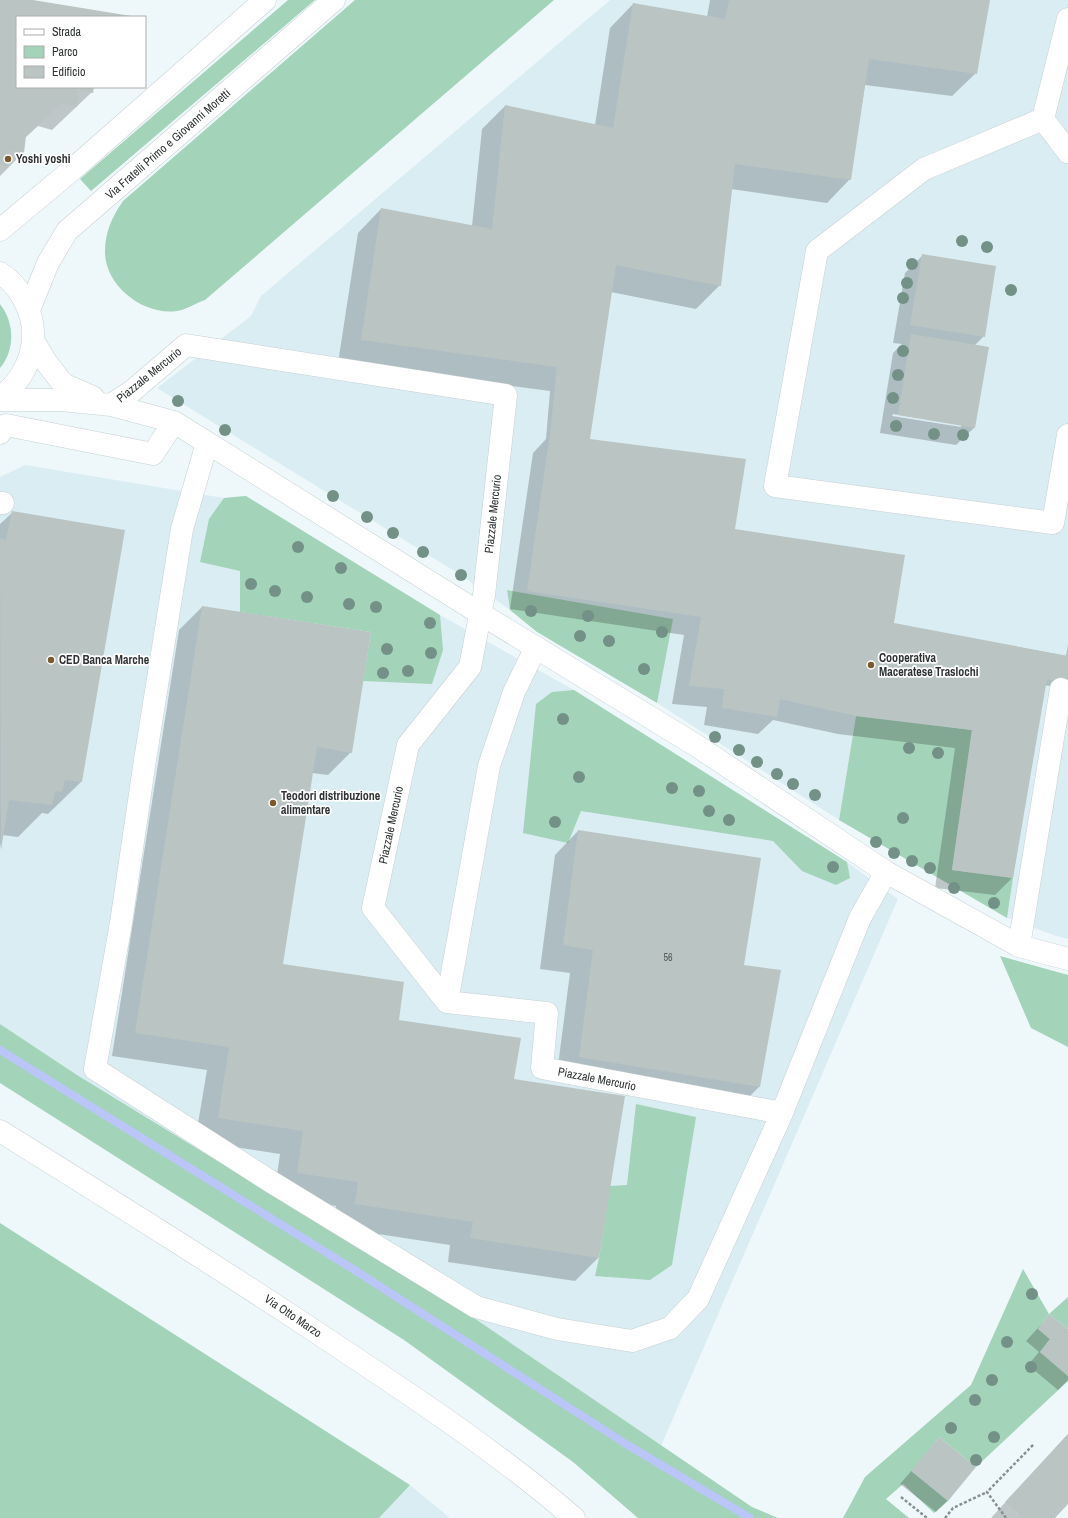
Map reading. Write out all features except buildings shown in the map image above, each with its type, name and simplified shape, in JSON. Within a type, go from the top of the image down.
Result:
[{"type":"street","points":[[0,230],[79,164],[265,0]]},
{"type":"street","name":"Via Fratelli Primo e Giovanni Moretti","points":[[29,310],[48,264],[67,232],[334,0]]},
{"type":"street","points":[[1043,119],[1068,19]]},
{"type":"street","points":[[1043,119],[1068,152]]},
{"type":"street","points":[[1043,119],[924,169],[816,251],[775,486],[1053,523],[1068,435]]},
{"type":"street","points":[[0,273],[19,291],[29,310],[33,326],[34,342],[30,359],[22,375],[11,389],[0,399]]},
{"type":"street","points":[[34,342],[46,362],[63,384],[111,405],[174,422],[481,614],[697,746],[886,872],[1019,946],[1068,959]]},
{"type":"street","name":"Piazzale Mercurio","points":[[111,405],[131,392],[186,345],[506,395],[481,614],[470,667],[408,745],[373,908],[447,1002],[547,1013],[542,1068],[782,1113]]},
{"type":"street","points":[[0,399],[61,400],[111,405]]},
{"type":"street","points":[[0,433],[6,426],[153,454],[174,422]]},
{"type":"street","points":[[207,443],[182,529],[145,760],[121,923],[95,1069],[280,1187],[476,1307],[558,1329],[632,1341],[670,1328],[698,1299],[782,1113],[860,918],[886,872]]},
{"type":"street","points":[[447,1002],[489,766],[514,692],[536,647]]},
{"type":"street","points":[[1019,946],[1060,689]]},
{"type":"street","name":"Via Otto Marzo","points":[[0,1131],[224,1271],[412,1396],[483,1446],[549,1496],[574,1518]]},
{"type":"path","points":[[945,1518],[953,1508],[987,1492],[1034,1444]]},
{"type":"path","points":[[987,1492],[1006,1518]]},
{"type":"path","points":[[901,1497],[927,1518]]},
{"type":"shaded area","points":[[610,0],[1068,0],[1068,939],[1007,918],[1013,878],[952,870],[856,716],[839,820],[657,703],[672,619],[507,590],[510,610],[461,575],[157,388],[251,316],[261,296]]},
{"type":"shaded area","points":[[25,465],[224,498],[246,496],[440,615],[574,690],[847,862],[898,899],[661,1446],[471,1316],[77,1075],[0,1024],[0,477]]},
{"type":"shaded area","points":[[410,1485],[450,1518],[379,1518]]},
{"type":"green space","points":[[288,0],[315,0],[91,191],[80,179]]},
{"type":"green space","points":[[355,0],[554,0],[205,300],[177,311],[164,311],[152,309],[129,296],[119,287],[112,276],[107,265],[105,252],[106,238],[110,225],[123,201]]},
{"type":"green space","points":[[0,304],[5,311],[11,328],[11,345],[5,361],[0,368]]},
{"type":"green space","points":[[246,496],[440,615],[443,650],[432,684],[363,681],[371,632],[240,612],[240,571],[200,562],[209,519],[224,498]]},
{"type":"green space","points":[[507,590],[673,619],[657,703],[537,632],[510,610]]},
{"type":"green space","points":[[574,690],[847,862],[850,878],[836,885],[802,871],[773,841],[581,811],[568,843],[523,833],[536,704],[552,692]]},
{"type":"green space","points":[[856,716],[972,730],[952,870],[1013,878],[1007,918],[839,820]]},
{"type":"green space","points":[[1000,956],[1068,975],[1068,1047],[1031,1028]]},
{"type":"green space","points":[[0,1024],[77,1075],[471,1316],[752,1507],[778,1518],[638,1518],[573,1462],[404,1340],[0,1083]]},
{"type":"green space","points":[[636,1104],[696,1117],[672,1265],[650,1280],[595,1276],[610,1186],[627,1185]]},
{"type":"green space","points":[[0,1223],[410,1485],[379,1518],[0,1518]]},
{"type":"green space","points":[[1023,1269],[1049,1314],[1038,1329],[1050,1339],[1040,1352],[1068,1376],[1068,1381],[976,1467],[939,1437],[912,1471],[948,1501],[934,1513],[903,1484],[886,1499],[909,1518],[843,1518],[865,1477],[971,1385]]},
{"type":"green space","points":[[1068,1297],[1068,1329],[1049,1314]]},
{"type":"waterway","points":[[0,1050],[356,1271],[626,1444],[750,1518]]},
{"type":"place","name":"Yoshi yoshi","points":[[8,159]]},
{"type":"place","name":"CED Banca Marche","points":[[51,660]]},
{"type":"place","name":"Cooperativa Maceratese Traslochi","points":[[871,665]]},
{"type":"place","name":"Teodori distribuzione alimentare","points":[[273,803]]}]
